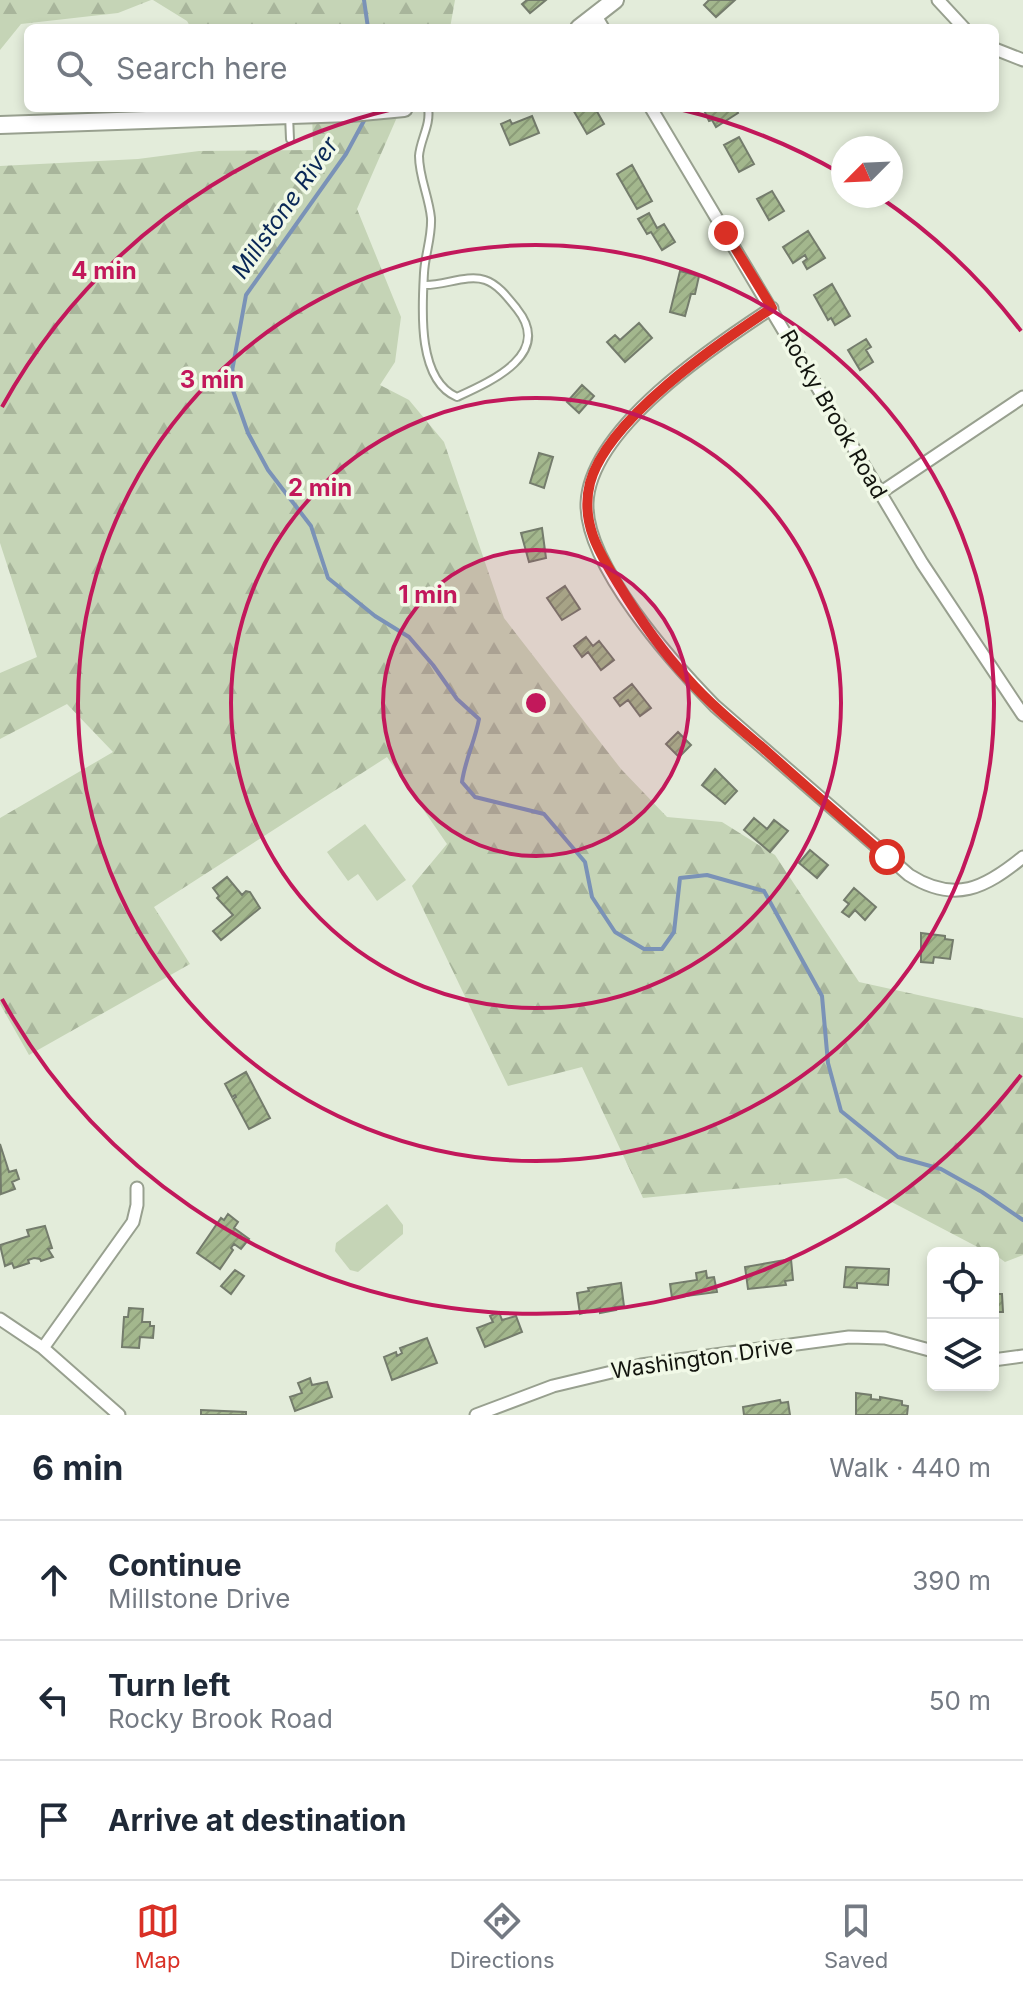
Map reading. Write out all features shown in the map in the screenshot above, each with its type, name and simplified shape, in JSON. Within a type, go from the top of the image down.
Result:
[{"type":"street","points":[[600,22],[615,0]]},
{"type":"street","points":[[938,0],[960,24]]},
{"type":"street","points":[[999,51],[1023,60]]},
{"type":"street","points":[[0,125],[363,112]]},
{"type":"street","name":"Rocky Brook Road","points":[[653,112],[880,493],[970,638],[1023,715]]},
{"type":"street","points":[[772,308],[690,365],[640,411],[606,450],[597,465],[587,500],[589,527],[597,551],[635,611],[687,678],[909,875],[936,888],[968,889],[995,879],[1023,857]]},
{"type":"street","points":[[880,493],[1023,397]]},
{"type":"street","points":[[43,1348],[133,1222],[137,1188]]},
{"type":"street","points":[[0,1319],[43,1348],[119,1415]]},
{"type":"street","name":"Washington Drive","points":[[476,1415],[553,1386],[641,1365],[849,1337],[885,1338],[927,1349]]},
{"type":"street","points":[[999,1359],[1023,1356]]},
{"type":"lane","points":[[424,285],[485,280],[502,291],[526,322],[530,335],[528,346],[519,358],[485,385],[457,397],[436,382],[421,315],[426,260],[431,237],[431,215],[419,159],[428,112]]},
{"type":"lane","points":[[289,115],[290,139]]},
{"type":"green space","points":[[0,0],[151,0],[118,13],[21,24],[0,50]]},
{"type":"green space","points":[[153,0],[455,0],[451,24],[189,24]]},
{"type":"green space","points":[[312,112],[399,112],[357,209],[401,317],[395,362],[380,385],[409,400],[444,442],[504,618],[621,769],[667,817],[722,822],[775,855],[859,982],[1023,1018],[1023,1255],[1005,1262],[999,1258],[999,1247],[978,1247],[846,1178],[643,1198],[582,1067],[508,1086],[412,886],[447,844],[387,757],[154,907],[190,964],[29,1055],[0,1004],[0,818],[113,752],[67,704],[0,739],[0,673],[37,657],[0,543],[0,166],[138,159],[199,151],[313,150]]},
{"type":"green space","points":[[365,824],[406,880],[377,901],[358,874],[348,881],[327,852]]},
{"type":"green space","points":[[387,1204],[403,1225],[403,1234],[358,1272],[350,1270],[335,1251],[336,1243]]},
{"type":"building","points":[[527,0],[546,0],[530,13],[522,4]]},
{"type":"building","points":[[709,0],[735,0],[716,17],[704,5]]},
{"type":"building","points":[[574,112],[597,112],[604,124],[587,134]]},
{"type":"building","points":[[705,112],[738,113],[716,127],[712,120],[709,121]]},
{"type":"building","points":[[532,116],[539,133],[510,145],[501,124],[510,120],[512,124]]},
{"type":"building","points":[[739,137],[754,164],[739,172],[724,145]]},
{"type":"building","points":[[632,165],[652,201],[637,209],[617,174]]},
{"type":"building","points":[[772,191],[784,211],[769,220],[757,199]]},
{"type":"building","points":[[649,213],[657,228],[664,224],[675,242],[662,250],[638,219]]},
{"type":"building","points":[[808,231],[825,258],[807,269],[803,262],[807,259],[805,255],[793,263],[783,247]]},
{"type":"building","points":[[680,271],[699,276],[685,316],[670,312]]},
{"type":"building","points":[[832,284],[850,316],[835,325],[831,318],[828,320],[814,295]]},
{"type":"building","points":[[639,323],[652,338],[625,362],[607,342],[615,335],[620,340]]},
{"type":"building","points":[[866,339],[871,347],[866,350],[873,362],[860,370],[848,350]]},
{"type":"building","points":[[582,385],[594,396],[579,413],[567,402]]},
{"type":"building","points":[[539,453],[553,457],[544,488],[530,483]]},
{"type":"building","points":[[542,528],[546,558],[529,562],[521,533]]},
{"type":"building","points":[[565,586],[580,609],[562,620],[547,598]]},
{"type":"building","points":[[586,637],[593,646],[599,641],[614,660],[601,670],[588,652],[582,657],[574,646]]},
{"type":"building","points":[[632,684],[651,708],[640,716],[628,700],[620,706],[614,698]]},
{"type":"building","points":[[678,732],[691,745],[679,757],[666,744]]},
{"type":"building","points":[[715,769],[737,791],[725,804],[702,785]]},
{"type":"building","points":[[754,818],[767,829],[774,820],[788,831],[770,852],[744,830]]},
{"type":"building","points":[[810,850],[828,865],[817,878],[799,863]]},
{"type":"building","points":[[227,877],[242,895],[250,892],[260,908],[221,940],[213,931],[233,915],[217,898],[219,896],[213,888]]},
{"type":"building","points":[[854,888],[876,907],[865,920],[855,910],[849,917],[842,912],[849,904],[844,900]]},
{"type":"building","points":[[921,933],[953,940],[950,959],[934,957],[933,963],[921,962]]},
{"type":"building","points":[[246,1072],[270,1118],[249,1129],[233,1099],[235,1095],[232,1097],[225,1084]]},
{"type":"building","points":[[0,1144],[9,1172],[16,1170],[19,1179],[12,1182],[15,1189],[1,1194]]},
{"type":"building","points":[[228,1214],[238,1222],[234,1228],[249,1239],[241,1249],[234,1244],[220,1269],[197,1253],[221,1218],[224,1220]]},
{"type":"building","points":[[45,1226],[52,1248],[48,1249],[53,1257],[41,1261],[34,1258],[14,1268],[12,1263],[5,1266],[0,1245],[29,1236],[27,1230]]},
{"type":"building","points":[[791,1259],[793,1280],[785,1281],[786,1285],[748,1289],[745,1267]]},
{"type":"building","points":[[846,1267],[889,1269],[888,1285],[857,1283],[857,1288],[844,1287]]},
{"type":"building","points":[[235,1270],[244,1276],[231,1294],[221,1286]]},
{"type":"building","points":[[706,1271],[707,1278],[714,1277],[717,1292],[672,1298],[670,1284],[697,1280],[696,1273]]},
{"type":"building","points":[[621,1283],[624,1306],[600,1313],[600,1308],[580,1314],[577,1293],[589,1291],[588,1288]]},
{"type":"building","points":[[999,1294],[1002,1294],[1003,1312],[999,1312]]},
{"type":"building","points":[[129,1308],[143,1309],[142,1322],[150,1322],[150,1326],[154,1326],[153,1338],[140,1337],[139,1348],[122,1347],[124,1317],[128,1317]]},
{"type":"building","points":[[499,1312],[502,1320],[516,1316],[522,1332],[485,1347],[477,1328],[493,1322],[490,1316]]},
{"type":"building","points":[[427,1338],[437,1363],[392,1380],[384,1357],[396,1352],[397,1356],[402,1353],[400,1348]]},
{"type":"building","points":[[310,1378],[312,1385],[327,1382],[332,1397],[295,1411],[290,1397],[302,1393],[298,1383]]},
{"type":"building","points":[[856,1393],[871,1395],[871,1399],[880,1400],[880,1397],[902,1401],[902,1405],[908,1406],[907,1415],[856,1415]]},
{"type":"building","points":[[780,1400],[781,1403],[788,1402],[790,1415],[744,1415],[743,1407]]},
{"type":"building","points":[[201,1410],[246,1412],[246,1415],[201,1415]]},
{"type":"waterway","name":"Millstone River","points":[[364,0],[367,24]]},
{"type":"waterway","name":"Millstone River","points":[[366,117],[346,154],[246,295],[230,382],[248,433],[268,470],[311,526],[328,578],[375,616],[409,637],[457,699],[479,719],[462,782],[475,797],[544,814],[585,862],[592,897],[615,932],[644,949],[662,949],[674,932],[680,878],[707,875],[764,891],[822,996],[828,1063],[841,1111],[898,1157],[941,1169],[1023,1220]]},
{"type":"route","points":[[726,233],[772,308],[690,365],[645,406],[606,450],[597,465],[587,500],[591,535],[597,551],[635,611],[687,678],[887,857]]}]
